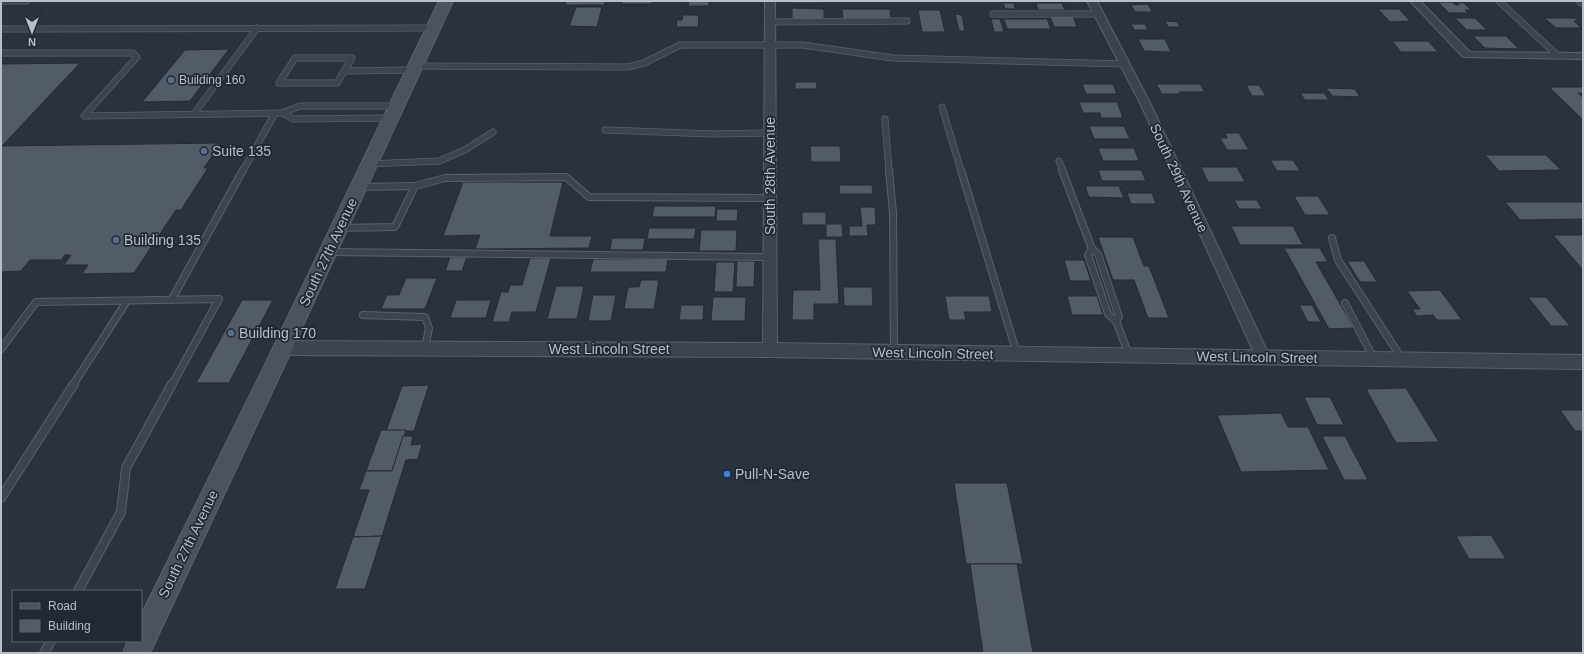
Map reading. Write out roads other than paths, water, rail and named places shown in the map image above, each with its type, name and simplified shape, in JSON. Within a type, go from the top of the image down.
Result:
[{"type":"main road","name":"South 27th Avenue","points":[[142,640],[446,1]]},
{"type":"main road","name":"South 27th Avenue","points":[[136,653],[141,642]]},
{"type":"street","name":"South 28th Avenue","points":[[770,1],[770,350]]},
{"type":"street","name":"South 29th Avenue","points":[[1092,1],[1146,105],[1263,357]]},
{"type":"street","points":[[1415,1],[1467,55],[1583,56]]},
{"type":"street","name":"West Lincoln Street","points":[[282,348],[770,350],[1583,362]]},
{"type":"lane","points":[[1,1],[26,1]]},
{"type":"lane","points":[[1499,1],[1558,56]]},
{"type":"lane","points":[[993,14],[1099,14]]},
{"type":"lane","points":[[770,22],[907,21]]},
{"type":"lane","points":[[194,114],[256,28]]},
{"type":"lane","points":[[1,29],[433,28]]},
{"type":"lane","points":[[345,70],[414,68],[605,68],[635,66],[649,61],[668,49],[680,45],[803,46],[893,58],[1124,64]]},
{"type":"lane","points":[[1,54],[133,53],[137,57],[84,116],[282,113],[300,106],[393,112]]},
{"type":"lane","points":[[295,58],[352,58],[345,70],[337,83],[279,83],[295,58]]},
{"type":"lane","points":[[942,107],[1017,354]]},
{"type":"lane","points":[[282,113],[293,118],[393,112]]},
{"type":"lane","points":[[172,299],[275,113]]},
{"type":"lane","points":[[885,118],[892,213],[894,352]]},
{"type":"lane","points":[[605,130],[714,134],[770,133]]},
{"type":"lane","points":[[369,164],[439,161],[465,150],[493,132]]},
{"type":"lane","points":[[1059,161],[1092,249],[1098,254],[1119,316],[1116,320]]},
{"type":"lane","points":[[358,186],[415,186],[445,178],[566,177],[589,197],[770,198]]},
{"type":"lane","points":[[339,228],[395,227],[415,186]]},
{"type":"lane","points":[[1332,238],[1338,260],[1402,359]]},
{"type":"lane","points":[[1092,249],[1088,255],[1108,314],[1116,320],[1130,355]]},
{"type":"lane","points":[[328,252],[770,257]]},
{"type":"lane","points":[[1,349],[36,302],[219,299],[126,468],[121,512],[79,590]]},
{"type":"lane","points":[[1,498],[127,301]]},
{"type":"lane","points":[[1345,304],[1374,359]]},
{"type":"lane","points":[[363,315],[425,317],[430,324],[425,348]]},
{"type":"lane","points":[[44,653],[50,642]]},
{"type":"place","name":"Building 160","points":[[171,80]]},
{"type":"place","name":"Suite 135","points":[[204,151]]},
{"type":"place","name":"Building 135","points":[[116,240]]},
{"type":"place","name":"Building 170","points":[[231,333]]},
{"type":"place","name":"Pull-N-Save","points":[[727,474]]}]
